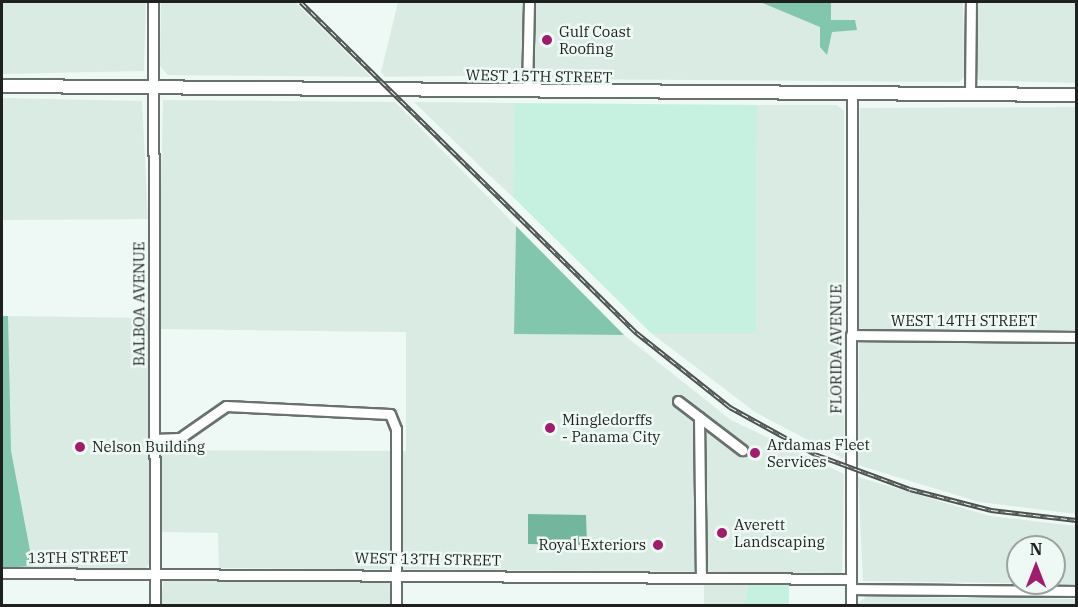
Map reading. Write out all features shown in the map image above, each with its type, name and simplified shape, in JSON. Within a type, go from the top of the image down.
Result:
[{"type":"highway","name":"WEST 15TH STREET","points":[[2,86],[1077,95]]},
{"type":"street","name":"BALBOA AVENUE","points":[[153,2],[155,606]]},
{"type":"street","points":[[526,91],[529,2]]},
{"type":"street","points":[[970,2],[970,94]]},
{"type":"street","name":"FLORIDA AVENUE","points":[[851,606],[852,93]]},
{"type":"street","name":"WEST 14TH STREET","points":[[851,335],[1077,338]]},
{"type":"street","points":[[678,401],[742,450]]},
{"type":"street","points":[[154,439],[180,438],[226,406],[390,414],[396,429],[396,606]]},
{"type":"street","points":[[699,417],[701,577]]},
{"type":"street","name":"WEST 13TH STREET","points":[[155,572],[701,577],[1077,591]]},
{"type":"street","name":"13TH STREET","points":[[2,573],[155,572]]},
{"type":"shaded area","points":[[2,2],[146,2],[144,71],[2,74]]},
{"type":"shaded area","points":[[161,2],[295,2],[371,77],[168,75],[160,66]]},
{"type":"shaded area","points":[[398,2],[525,2],[520,75],[385,77],[381,72]]},
{"type":"shaded area","points":[[534,2],[963,2],[964,77],[959,82],[544,79],[533,71]]},
{"type":"shaded area","points":[[760,2],[831,2],[831,20],[855,20],[857,30],[832,32],[827,55],[820,47],[820,27]]},
{"type":"shaded area","points":[[975,2],[1076,2],[1076,83],[978,80]]},
{"type":"shaded area","points":[[2,98],[142,101],[148,219],[2,220]]},
{"type":"shaded area","points":[[163,100],[395,102],[516,226],[514,334],[624,335],[731,420],[844,474],[842,573],[219,568],[218,533],[159,532],[159,450],[406,451],[406,332],[158,329]]},
{"type":"shaded area","points":[[414,102],[514,103],[513,197],[489,175]]},
{"type":"shaded area","points":[[514,103],[757,105],[756,333],[651,333],[513,197]]},
{"type":"shaded area","points":[[757,105],[837,105],[844,111],[844,459],[755,412],[651,333],[756,332]]},
{"type":"shaded area","points":[[1076,107],[1076,333],[858,331],[860,108]]},
{"type":"shaded area","points":[[516,226],[624,335],[514,334]]},
{"type":"shaded area","points":[[2,316],[150,318],[150,563],[146,568],[2,570]]},
{"type":"shaded area","points":[[2,316],[8,316],[11,451],[33,566],[2,568]]},
{"type":"shaded area","points":[[859,340],[1076,342],[1076,514],[979,502],[858,465]]},
{"type":"shaded area","points":[[858,477],[990,516],[1076,526],[1076,584],[1066,584],[1066,535],[1006,535],[1006,583],[863,581]]},
{"type":"shaded area","points":[[528,514],[586,515],[587,545],[528,544]]},
{"type":"shaded area","points":[[164,578],[389,580],[393,605],[160,605]]},
{"type":"shaded area","points":[[704,582],[749,583],[743,605],[704,605]]},
{"type":"shaded area","points":[[749,583],[789,583],[789,605],[743,606]]},
{"type":"shaded area","points":[[866,597],[1076,599],[1076,606],[855,606]]},
{"type":"railway","points":[[301,2],[637,333],[730,407],[815,454],[910,489],[991,510],[1076,520]]},
{"type":"place","name":"Gulf Coast Roofing","points":[[547,40]]},
{"type":"place","name":"Mingledorffs - Panama City","points":[[550,428]]},
{"type":"place","name":"Nelson Building","points":[[80,447]]},
{"type":"place","name":"Ardamas Fleet Services","points":[[755,453]]},
{"type":"place","name":"Averett Landscaping","points":[[722,533]]},
{"type":"place","name":"Royal Exteriors","points":[[658,545]]}]
